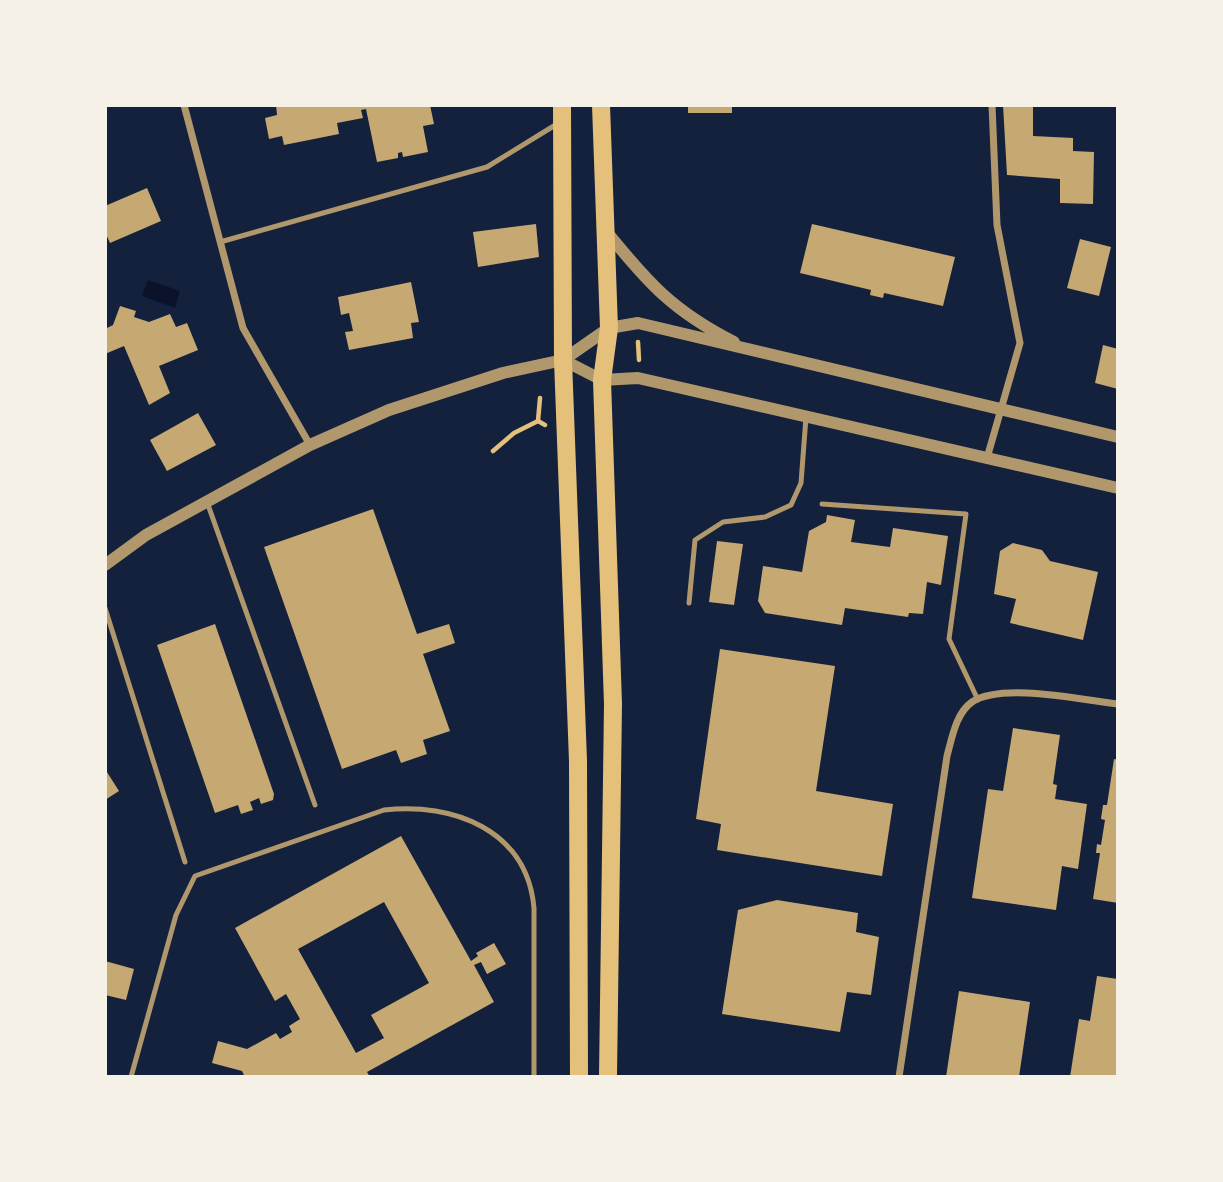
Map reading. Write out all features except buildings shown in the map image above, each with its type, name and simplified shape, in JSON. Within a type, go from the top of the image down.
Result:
[{"type":"main road","points":[[601,105],[609,328],[602,380],[607,441],[613,704],[608,1077]]},
{"type":"main road","points":[[562,113],[578,761],[579,1077]]},
{"type":"street","points":[[184,105],[243,328],[310,445]]},
{"type":"street","points":[[988,458],[1020,343],[997,225],[992,105]]},
{"type":"street","points":[[606,231],[651,286],[687,317],[754,351]]},
{"type":"street","points":[[105,565],[146,535],[310,445],[389,410],[503,373],[570,359],[609,328],[638,323],[1118,437]]},
{"type":"street","points":[[570,359],[602,380],[638,378],[1118,488]]},
{"type":"street","points":[[899,1077],[947,756],[956,723],[971,703],[1002,692],[1118,704]]},
{"type":"lane","points":[[220,242],[487,167],[562,113]]},
{"type":"lane","points":[[689,603],[695,540],[723,522],[765,517],[791,505],[801,483],[806,417]]},
{"type":"lane","points":[[207,502],[315,805]]},
{"type":"lane","points":[[822,504],[966,514],[949,639],[978,700]]},
{"type":"lane","points":[[105,608],[185,862]]},
{"type":"lane","points":[[131,1077],[176,915],[195,876],[383,810],[409,807],[459,815],[479,825],[514,852],[524,870],[532,889],[534,908],[534,1077]]},
{"type":"path","points":[[638,342],[639,361]]},
{"type":"path","points":[[538,421],[541,390]]},
{"type":"path","points":[[538,421],[554,428]]},
{"type":"path","points":[[493,451],[514,433],[538,421]]},
{"type":"water","points":[[148,280],[180,291],[175,308],[142,296]]}]
